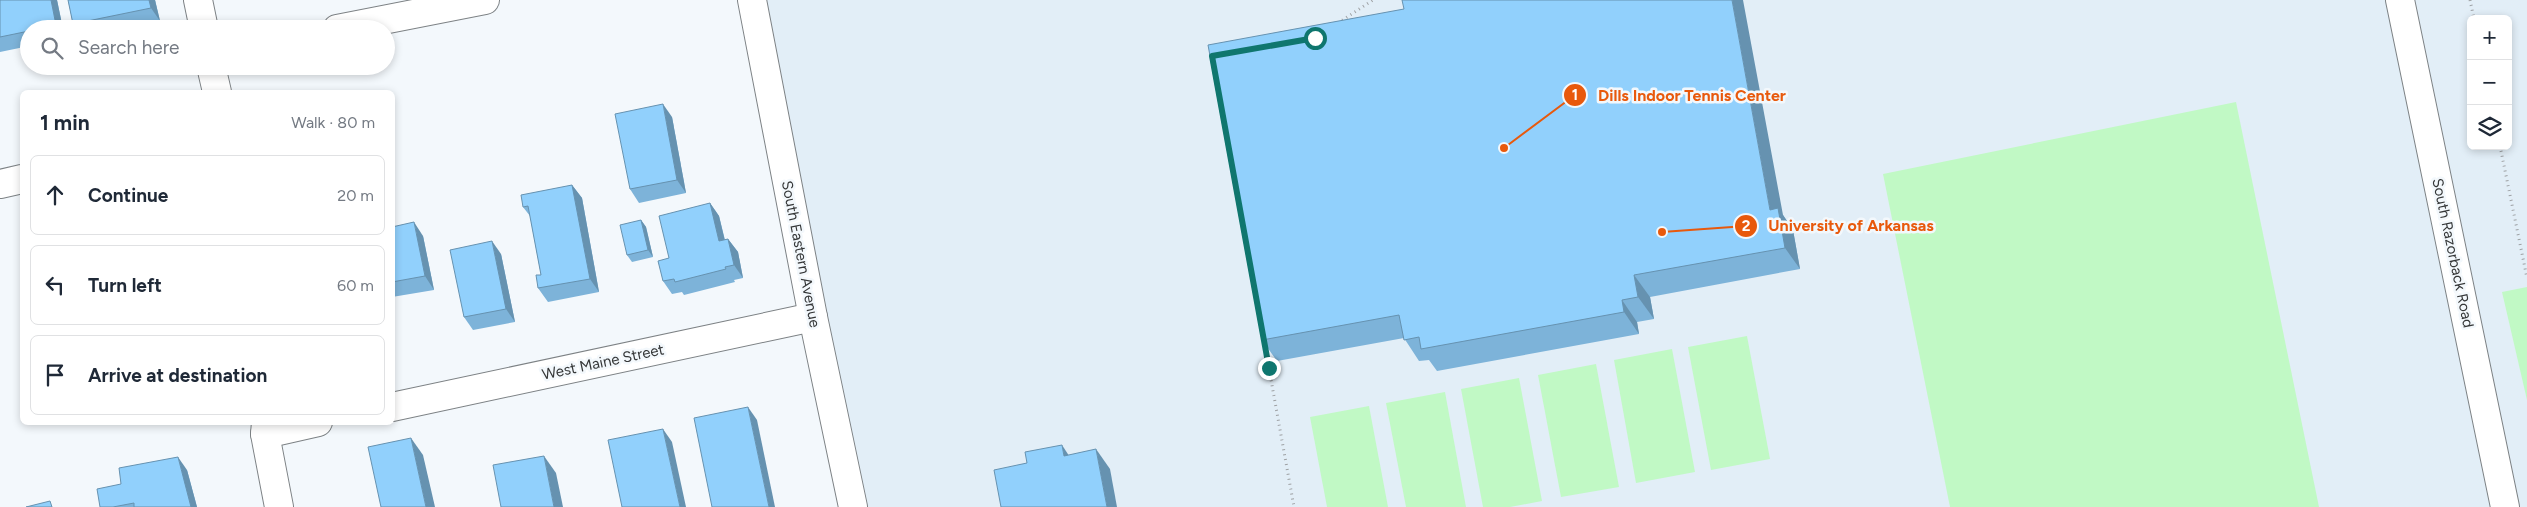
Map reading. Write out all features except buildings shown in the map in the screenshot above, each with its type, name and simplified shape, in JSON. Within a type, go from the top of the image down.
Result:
[{"type":"street","points":[[198,0],[202,20]]},
{"type":"street","points":[[383,20],[485,0]]},
{"type":"street","name":"South Eastern Avenue","points":[[752,0],[813,317],[853,507]]},
{"type":"street","name":"South Razorback Road","points":[[2400,0],[2505,507]]},
{"type":"street","points":[[214,75],[217,90]]},
{"type":"street","points":[[0,184],[20,179]]},
{"type":"street","name":"West Maine Street","points":[[395,406],[813,317]]},
{"type":"street","points":[[279,507],[265,428],[292,425]]},
{"type":"path","points":[[1330,28],[1373,0]]},
{"type":"path","points":[[2470,0],[2473,15]]},
{"type":"path","points":[[2501,150],[2527,278]]},
{"type":"path","points":[[1264,340],[1294,507]]},
{"type":"shaded area","points":[[752,0],[2527,0],[2527,507],[853,507]]},
{"type":"green space","points":[[2236,102],[2319,507],[1950,507],[1883,174]]},
{"type":"green space","points":[[2527,287],[2527,400],[2502,292]]},
{"type":"green space","points":[[1747,336],[1770,459],[1711,470],[1688,347]]},
{"type":"green space","points":[[1672,349],[1695,472],[1636,483],[1614,360]]},
{"type":"green space","points":[[1596,364],[1619,487],[1561,497],[1538,375]]},
{"type":"green space","points":[[1519,378],[1542,501],[1510,507],[1483,507],[1461,389]]},
{"type":"green space","points":[[1445,392],[1466,507],[1406,507],[1386,403]]},
{"type":"green space","points":[[1369,406],[1388,507],[1327,507],[1310,417]]},
{"type":"place","name":"Dills Indoor Tennis Center","points":[[1504,148]]},
{"type":"place","name":"University of Arkansas","points":[[1662,232]]},
{"type":"route","points":[[1269,368],[1212,56],[1315,38]]}]
